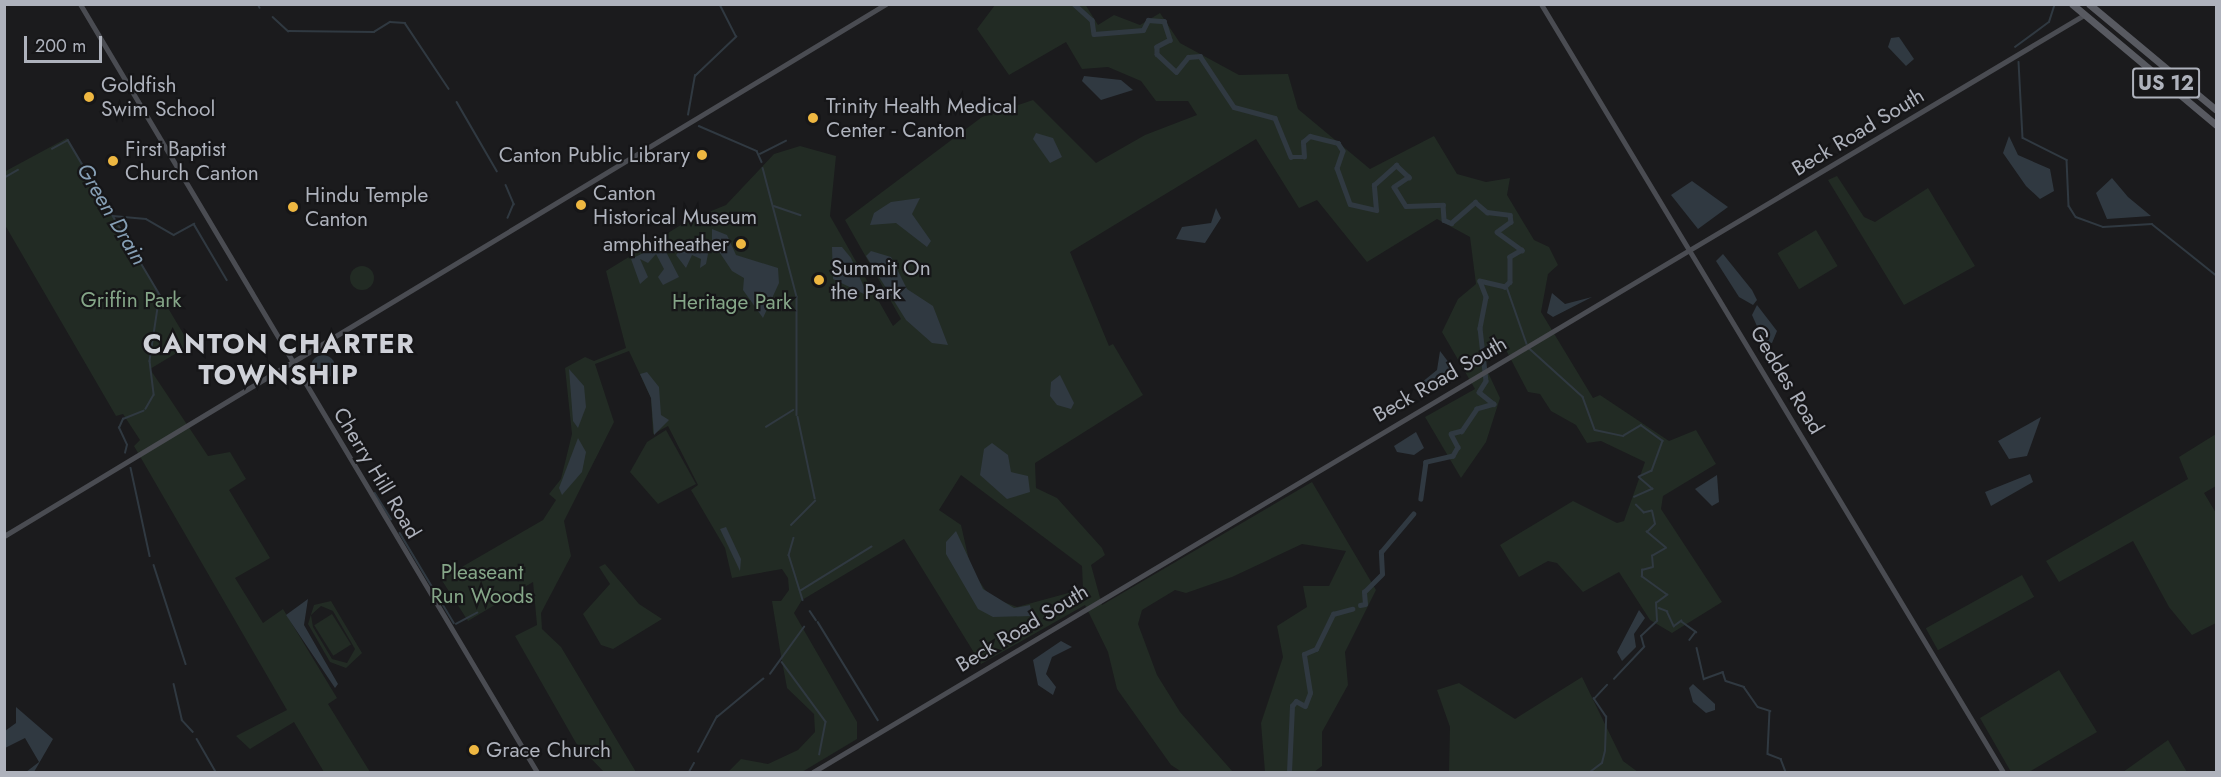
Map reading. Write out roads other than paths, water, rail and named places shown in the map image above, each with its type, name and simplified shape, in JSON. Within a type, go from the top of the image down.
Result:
[{"type":"main road","name":"Cherry Hill Road","points":[[80,4],[537,772]]},
{"type":"main road","points":[[4,536],[886,4]]},
{"type":"main road","name":"Geddes Road","points":[[1541,4],[2003,772]]},
{"type":"main road","name":"US 12","points":[[2072,4],[2217,125]]},
{"type":"main road","points":[[2084,15],[2092,7]]},
{"type":"main road","name":"US 12","points":[[2092,7],[2214,107]]},
{"type":"main road","name":"Beck Road South","points":[[813,772],[1689,253],[2084,15]]},
{"type":"main road","points":[[2119,44],[2132,49],[2137,44]]},
{"type":"main road","points":[[2192,105],[2199,99],[2214,107]]},
{"type":"waterway","points":[[258,4],[260,8]]},
{"type":"waterway","points":[[688,115],[695,76],[736,37],[719,4]]},
{"type":"waterway","points":[[1058,4],[1069,4]]},
{"type":"waterway","points":[[1074,4],[1092,20],[1094,34],[1143,30],[1148,20],[1164,21],[1170,40],[1157,47],[1157,54],[1176,72],[1188,57],[1200,56],[1234,107],[1275,118],[1291,157],[1304,157],[1303,142],[1310,136],[1338,143],[1343,151],[1337,168],[1350,204],[1376,210],[1374,185],[1396,165],[1409,177],[1394,187],[1406,206],[1443,205],[1444,220],[1451,223],[1475,202],[1487,212],[1510,215],[1511,222],[1497,232],[1522,250],[1510,257],[1510,282],[1505,287],[1480,281],[1486,297],[1480,328],[1486,381],[1479,392],[1494,404],[1477,409],[1462,431],[1451,434],[1458,447],[1453,456],[1426,462],[1421,499]]},
{"type":"waterway","points":[[2015,47],[2049,22],[2055,4]]},
{"type":"waterway","points":[[273,17],[288,31],[374,32],[390,22],[405,23],[449,89]]},
{"type":"waterway","points":[[2019,62],[2023,138],[2067,160],[2069,206],[2076,217],[2103,227],[2152,224],[2216,275]]},
{"type":"waterway","points":[[457,102],[497,171]]},
{"type":"waterway","points":[[699,126],[757,151],[762,162]]},
{"type":"waterway","name":"Green Drain","points":[[52,149],[68,140],[160,295],[150,361],[154,395],[146,409]]},
{"type":"waterway","points":[[760,154],[786,141]]},
{"type":"waterway","points":[[763,168],[797,297],[797,415]]},
{"type":"waterway","name":"Green Drain","points":[[4,178],[18,170]]},
{"type":"waterway","points":[[506,185],[514,204],[508,218]]},
{"type":"waterway","points":[[774,206],[800,215]]},
{"type":"waterway","points":[[113,216],[146,219],[174,235],[194,224],[227,280]]},
{"type":"waterway","points":[[1507,287],[1527,344]]},
{"type":"waterway","points":[[1529,348],[1583,397],[1595,430],[1623,436],[1641,425],[1663,441],[1652,471],[1639,477],[1653,489],[1635,497]]},
{"type":"waterway","points":[[766,427],[793,410]]},
{"type":"waterway","name":"Green Drain","points":[[125,453],[127,445],[119,428],[123,419],[143,411]]},
{"type":"waterway","points":[[798,417],[815,498]]},
{"type":"waterway","name":"Green Drain","points":[[131,468],[150,556]]},
{"type":"waterway","points":[[375,493],[391,519]]},
{"type":"waterway","points":[[791,525],[815,501]]},
{"type":"waterway","points":[[1614,679],[1644,647],[1641,636],[1657,621],[1656,603],[1667,595],[1642,577],[1642,570],[1653,567],[1652,556],[1666,548],[1647,532],[1655,524],[1652,511],[1644,513],[1636,505]]},
{"type":"waterway","points":[[1360,605],[1365,604],[1364,592],[1382,574],[1381,552],[1413,514]]},
{"type":"waterway","points":[[400,533],[454,623]]},
{"type":"waterway","points":[[794,538],[789,555],[803,600]]},
{"type":"waterway","points":[[800,591],[871,547]]},
{"type":"waterway","name":"Green Drain","points":[[154,565],[186,664]]},
{"type":"waterway","points":[[1659,608],[1667,611],[1674,626],[1681,621],[1696,632],[1690,640]]},
{"type":"waterway","points":[[1289,772],[1292,706],[1296,701],[1305,706],[1310,693],[1304,654],[1316,649],[1333,614],[1352,609]]},
{"type":"waterway","points":[[810,611],[816,620]]},
{"type":"waterway","points":[[456,624],[477,613]]},
{"type":"waterway","points":[[818,622],[878,720]]},
{"type":"waterway","points":[[770,674],[804,627]]},
{"type":"waterway","points":[[1697,648],[1704,679],[1723,672],[1726,681],[1744,687],[1758,707],[1770,711],[1768,754],[1781,759],[1786,772]]},
{"type":"waterway","points":[[782,662],[826,722],[820,754]]},
{"type":"waterway","points":[[698,752],[717,717],[763,679]]},
{"type":"waterway","name":"Green Drain","points":[[174,684],[182,720],[193,732]]},
{"type":"waterway","points":[[1590,772],[1602,763],[1605,751],[1606,717],[1594,699],[1607,685]]},
{"type":"waterway","name":"Green Drain","points":[[197,739],[216,772]]},
{"type":"waterway","points":[[689,772],[694,763]]},
{"type":"place","name":"Goldfish Swim School","points":[[89,97]]},
{"type":"place","name":"Trinity Health Medical Center - Canton","points":[[813,118]]},
{"type":"place","name":"Canton Public Library","points":[[702,155]]},
{"type":"place","name":"First Baptist Church Canton","points":[[113,161]]},
{"type":"place","name":"Canton Historical Museum","points":[[581,205]]},
{"type":"place","name":"Hindu Temple Canton","points":[[293,207]]},
{"type":"place","name":"amphitheather","points":[[741,244]]},
{"type":"place","name":"Summit On the Park","points":[[819,280]]},
{"type":"place","name":"Grace Church","points":[[474,750]]},
{"type":"district","name":"CANTON CHARTER TOWNSHIP","points":[[279,358]]},
{"type":"park label","name":"Griffin Park","points":[[131,300]]},
{"type":"park label","name":"Heritage Park","points":[[732,302]]},
{"type":"park label","name":"Pleaseant Run Woods","points":[[482,584]]}]
